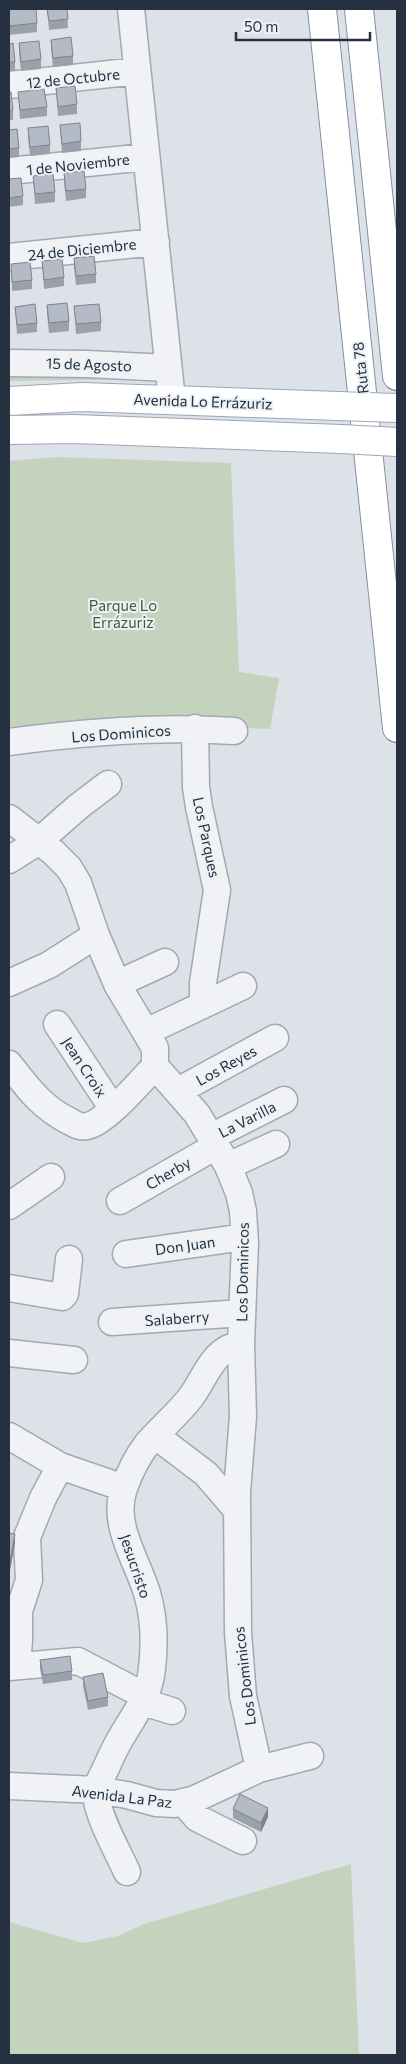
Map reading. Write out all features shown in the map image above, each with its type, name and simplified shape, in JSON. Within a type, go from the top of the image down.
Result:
[{"type":"main road","name":"Ruta 78","points":[[322,9],[397,728]]},
{"type":"main road","points":[[359,9],[397,376]]},
{"type":"main road","name":"Avenida Lo Errázuriz","points":[[9,400],[82,397],[397,408]]},
{"type":"main road","points":[[9,430],[90,429],[397,442]]},
{"type":"street","points":[[131,9],[172,400]]},
{"type":"street","name":"12 de Octubre","points":[[9,85],[138,71]]},
{"type":"street","name":"1 de Noviembre","points":[[9,172],[146,158]]},
{"type":"street","name":"24 de Diciembre","points":[[9,257],[156,242]]},
{"type":"street","name":"15 de Agosto","points":[[9,363],[168,368]]},
{"type":"street","name":"Los Dominicos","points":[[9,742],[113,732],[195,728],[234,731]]},
{"type":"street","name":"Los Parques","points":[[195,728],[196,787],[218,890],[203,983],[205,1004]]},
{"type":"street","points":[[9,860],[38,841],[108,784]]},
{"type":"street","points":[[9,818],[53,852],[69,868],[78,883],[96,935],[117,984],[154,1048],[155,1066],[113,1109],[95,1123],[79,1126],[51,1112],[33,1095],[9,1064]]},
{"type":"street","points":[[9,983],[50,965],[96,935]]},
{"type":"street","points":[[117,984],[165,962]]},
{"type":"street","points":[[146,1032],[243,986]]},
{"type":"street","name":"Jean Croix","points":[[57,1024],[113,1109]]},
{"type":"street","name":"Los Reyes","points":[[178,1091],[275,1038]]},
{"type":"street","name":"Los Dominicos","points":[[155,1066],[197,1114],[218,1149],[239,1193],[243,1211],[241,1344],[243,1416],[236,1509],[239,1657],[243,1696],[259,1768]]},
{"type":"street","name":"La Varilla","points":[[218,1149],[284,1100]]},
{"type":"street","points":[[218,1149],[276,1144]]},
{"type":"street","name":"Cherby","points":[[120,1201],[218,1149]]},
{"type":"street","points":[[9,1206],[51,1177]]},
{"type":"street","name":"Don Juan","points":[[126,1254],[244,1237]]},
{"type":"street","points":[[9,1288],[62,1297],[65,1294],[69,1258]]},
{"type":"street","name":"Salaberry","points":[[112,1322],[242,1313]]},
{"type":"street","name":"Jesucristo","points":[[96,1790],[118,1743],[144,1699],[152,1667],[153,1637],[151,1610],[124,1533],[121,1518],[124,1488],[146,1445],[180,1412],[217,1356],[231,1346],[241,1344]]},
{"type":"street","points":[[9,1353],[74,1360]]},
{"type":"street","points":[[9,1436],[60,1466],[124,1488]]},
{"type":"street","points":[[156,1436],[206,1474],[236,1509]]},
{"type":"street","points":[[60,1466],[43,1498],[27,1537],[29,1580],[18,1611],[20,1640],[13,1666],[78,1661],[144,1699],[172,1711]]},
{"type":"street","name":"Avenida La Paz","points":[[9,1786],[96,1790],[127,1795],[156,1803],[183,1802],[259,1768],[310,1756]]},
{"type":"street","points":[[96,1790],[100,1812],[127,1872]]},
{"type":"street","points":[[183,1802],[197,1818],[243,1841]]},
{"type":"green space","points":[[9,369],[149,379],[9,381]]},
{"type":"green space","name":"Parque Lo Errázuriz","points":[[57,457],[231,463],[239,672],[279,678],[270,729],[149,725],[9,745],[9,461]]},
{"type":"green space","points":[[351,1864],[359,2055],[9,2055],[9,1922],[83,1943],[118,1936],[144,1924]]},
{"type":"building","points":[[9,9],[36,9],[37,23],[9,26]]},
{"type":"building","points":[[47,9],[67,9],[68,19],[49,21]]},
{"type":"building","points":[[71,37],[73,56],[53,58],[51,40]]},
{"type":"building","points":[[39,41],[41,59],[21,62],[19,43]]},
{"type":"building","points":[[13,43],[15,62],[9,62],[9,44]]},
{"type":"building","points":[[75,86],[77,104],[58,107],[56,88]]},
{"type":"building","points":[[44,89],[47,107],[20,110],[18,92]]},
{"type":"building","points":[[9,92],[11,92],[13,110],[9,111]]},
{"type":"building","points":[[80,123],[81,141],[62,144],[60,125]]},
{"type":"building","points":[[48,126],[50,145],[30,147],[28,128]]},
{"type":"building","points":[[17,129],[19,148],[9,149],[9,130]]},
{"type":"building","points":[[84,171],[86,189],[66,191],[64,173]]},
{"type":"building","points":[[53,174],[55,192],[35,194],[33,176]]},
{"type":"building","points":[[21,178],[23,196],[9,198],[9,179]]},
{"type":"building","points":[[94,256],[96,274],[76,276],[74,258]]},
{"type":"building","points":[[62,259],[64,277],[44,280],[42,261]]},
{"type":"building","points":[[30,262],[32,280],[12,282],[11,264]]},
{"type":"building","points":[[67,303],[69,321],[49,323],[47,305]]},
{"type":"building","points":[[35,304],[37,323],[17,325],[15,307]]},
{"type":"building","points":[[99,304],[101,322],[76,324],[74,306]]},
{"type":"building","points":[[9,1533],[15,1534],[10,1561],[9,1561]]},
{"type":"building","points":[[70,1656],[72,1671],[43,1675],[40,1660]]},
{"type":"building","points":[[103,1673],[108,1697],[88,1701],[83,1677]]},
{"type":"building","points":[[240,1794],[268,1808],[261,1823],[233,1809]]}]
